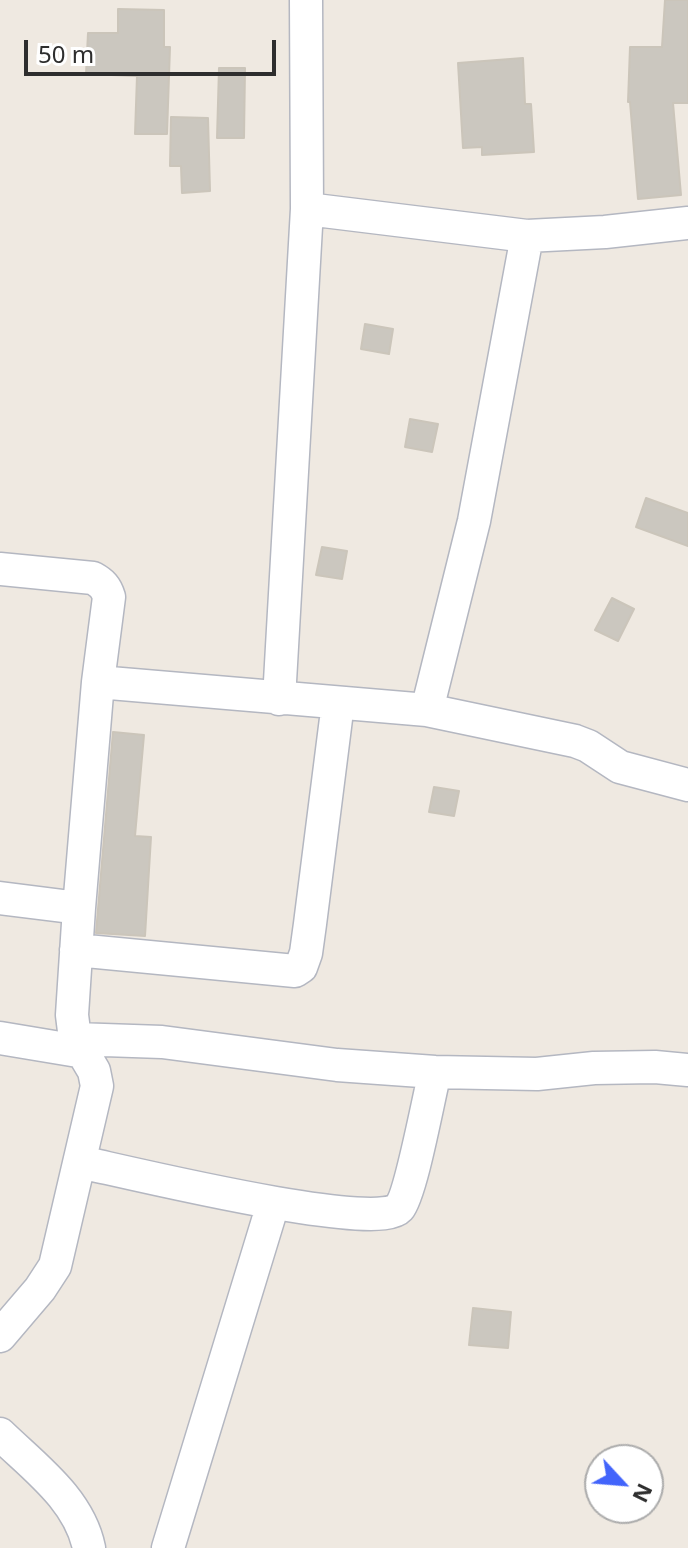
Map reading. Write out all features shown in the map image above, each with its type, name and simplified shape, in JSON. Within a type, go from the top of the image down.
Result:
[{"type":"street","points":[[279,699],[307,209],[306,0]]},
{"type":"street","points":[[307,209],[527,236],[688,223]]},
{"type":"street","points":[[427,710],[474,521],[527,236]]},
{"type":"street","points":[[0,569],[88,577],[101,582],[109,597],[98,682],[72,1015],[80,1046],[94,1071],[97,1086],[55,1266],[40,1289],[0,1336]]},
{"type":"street","points":[[98,682],[427,710],[575,741],[620,767],[688,785]]},
{"type":"street","points":[[76,950],[295,971],[301,967],[308,939],[338,703]]},
{"type":"street","points":[[0,898],[79,908]]},
{"type":"street","points":[[0,1038],[80,1046],[162,1042],[337,1065],[435,1072],[537,1074],[594,1068],[655,1067],[688,1070]]},
{"type":"street","points":[[80,1162],[273,1204],[390,1213],[399,1208],[410,1178],[435,1072]]},
{"type":"street","points":[[168,1548],[273,1204]]},
{"type":"street","points":[[0,1434],[73,1508],[89,1548]]},
{"type":"building","points":[[665,0],[688,0],[688,103],[673,103],[681,195],[638,199],[628,102],[630,47],[662,47]]},
{"type":"building","points":[[118,9],[164,10],[164,47],[170,47],[167,134],[135,134],[137,76],[86,74],[88,33],[118,33]]},
{"type":"building","points":[[523,58],[525,104],[531,104],[534,152],[482,155],[482,147],[463,148],[458,63]]},
{"type":"building","points":[[219,68],[245,68],[244,138],[217,138]]},
{"type":"building","points":[[171,117],[208,118],[210,191],[182,193],[181,166],[170,166]]},
{"type":"building","points":[[365,324],[393,329],[389,354],[361,349]]},
{"type":"building","points":[[410,419],[438,424],[432,452],[405,447]]},
{"type":"building","points":[[646,498],[688,513],[688,546],[636,527]]},
{"type":"building","points":[[322,547],[347,551],[342,579],[316,575]]},
{"type":"building","points":[[612,598],[634,609],[618,641],[595,630]]},
{"type":"building","points":[[113,732],[144,735],[135,836],[151,837],[145,936],[96,933]]},
{"type":"building","points":[[434,787],[459,791],[454,816],[429,812]]},
{"type":"building","points":[[473,1308],[511,1312],[508,1348],[469,1345]]}]
